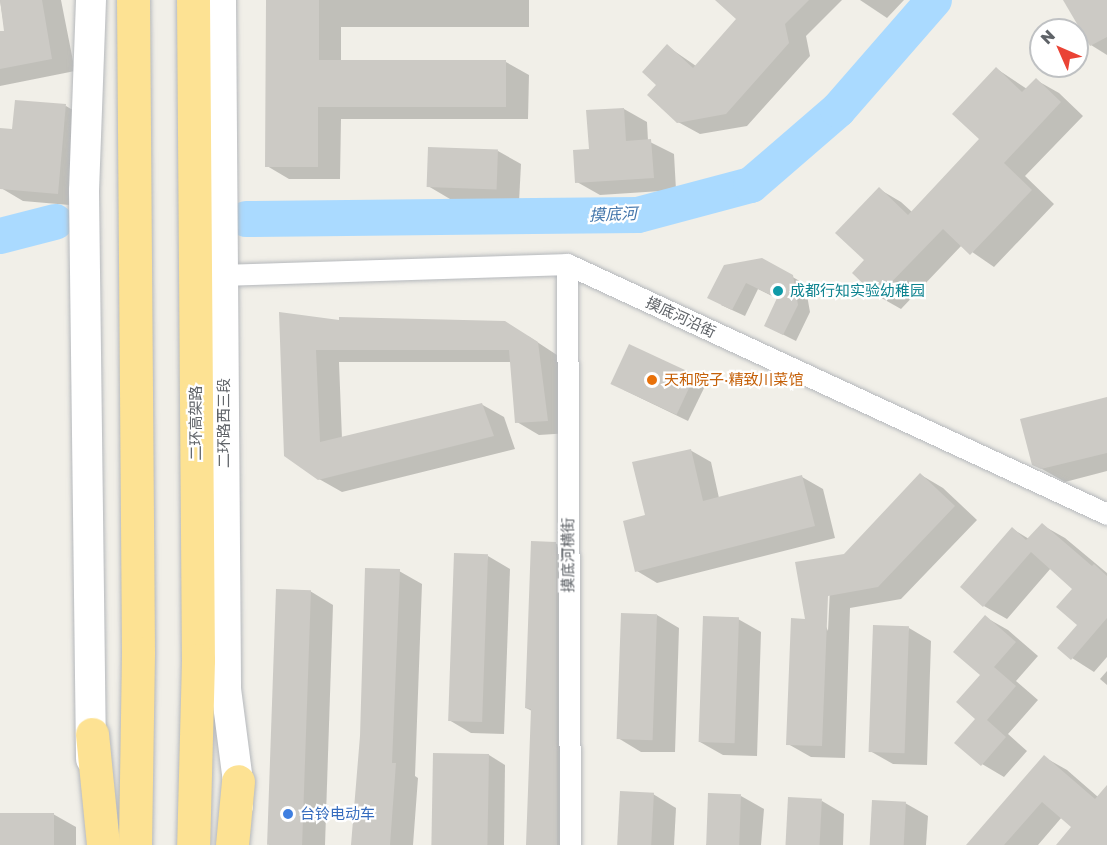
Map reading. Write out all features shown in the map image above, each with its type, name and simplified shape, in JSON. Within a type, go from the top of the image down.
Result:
[{"type":"highway","points":[[133,0],[138,653],[135,845]]},
{"type":"highway","name":"二环高架路","points":[[193,0],[198,660],[193,845]]},
{"type":"highway","points":[[92,734],[103,845]]},
{"type":"highway","points":[[232,845],[238,781]]},
{"type":"main road","points":[[89,845],[92,734],[84,213],[90,0]]},
{"type":"main road","name":"二环路西三段","points":[[221,0],[226,689],[238,781],[238,845]]},
{"type":"street","name":"摸底河沿街","points":[[223,275],[567,264],[1107,514]]},
{"type":"street","name":"摸底河横街","points":[[567,264],[570,845]]},
{"type":"building","points":[[0,0],[42,0],[52,59],[0,69],[0,31],[4,31]]},
{"type":"building","points":[[266,0],[319,0],[319,60],[506,60],[506,107],[318,107],[318,167],[265,167]]},
{"type":"building","points":[[715,0],[809,0],[785,24],[789,43],[726,114],[677,123],[647,95],[656,85],[642,72],[667,44],[693,68],[736,19]]},
{"type":"building","points":[[1063,0],[1107,0],[1107,37],[1090,46],[1089,18],[1074,18]]},
{"type":"building","points":[[996,67],[1022,92],[1036,78],[1061,102],[1004,163],[1032,190],[970,255],[943,229],[877,297],[852,273],[864,260],[835,233],[879,187],[908,215],[979,139],[952,114]]},
{"type":"building","points":[[15,100],[66,104],[58,194],[0,189],[0,128],[12,129]]},
{"type":"building","points":[[624,108],[626,141],[651,139],[654,178],[575,183],[573,150],[589,149],[586,110]]},
{"type":"building","points":[[428,147],[498,149],[497,189],[427,187]]},
{"type":"building","name":"成都行知实验幼稚园","points":[[762,258],[793,275],[798,305],[783,335],[764,326],[777,298],[746,283],[732,310],[707,298],[724,265]]},
{"type":"building","points":[[279,312],[339,320],[339,317],[505,321],[538,342],[548,421],[515,423],[509,350],[316,350],[320,442],[482,403],[494,436],[318,480],[284,456]]},
{"type":"building","name":"天和院子·精致川菜馆","points":[[629,344],[695,375],[677,415],[610,384]]},
{"type":"building","points":[[1107,397],[1107,453],[1041,469],[1032,465],[1020,419]]},
{"type":"building","points":[[691,449],[703,501],[802,475],[815,526],[635,572],[623,521],[645,515],[632,462]]},
{"type":"building","points":[[920,473],[955,506],[878,587],[828,596],[822,746],[786,745],[791,618],[805,619],[795,562],[844,554]]},
{"type":"building","points":[[1042,523],[1107,576],[1107,618],[1071,660],[1057,648],[1077,625],[1056,607],[1072,589],[1031,552],[983,607],[960,587],[1012,527],[1026,540]]},
{"type":"building","points":[[531,541],[556,542],[557,845],[526,845],[531,709],[525,708]]},
{"type":"building","points":[[454,553],[488,554],[482,722],[448,721]]},
{"type":"building","points":[[365,568],[400,569],[392,763],[396,763],[390,845],[351,845],[360,736]]},
{"type":"building","points":[[276,589],[311,590],[302,845],[267,845]]},
{"type":"building","points":[[621,613],[657,614],[653,740],[617,739]]},
{"type":"building","points":[[985,615],[1016,642],[994,667],[1016,686],[987,720],[1006,737],[981,766],[954,743],[975,719],[956,702],[980,675],[953,652]]},
{"type":"building","points":[[703,616],[739,617],[735,743],[699,742]]},
{"type":"building","points":[[873,625],[909,626],[905,753],[869,752]]},
{"type":"building","points":[[433,753],[489,754],[487,845],[431,845]]},
{"type":"building","points":[[1044,755],[1095,799],[1107,785],[1107,845],[1056,845],[1071,827],[1042,802],[1004,845],[966,845]]},
{"type":"building","points":[[620,791],[654,793],[651,845],[617,845]]},
{"type":"building","points":[[708,793],[741,794],[739,845],[706,845]]},
{"type":"building","points":[[788,797],[822,799],[820,845],[785,845]]},
{"type":"building","points":[[872,800],[906,802],[904,845],[870,845]]},
{"type":"building","points":[[0,813],[54,813],[54,845],[0,845]]},
{"type":"waterway","name":"摸底河","points":[[246,219],[638,215],[751,185],[838,110],[934,0]]},
{"type":"waterway","name":"摸底河","points":[[0,236],[55,222]]},
{"type":"place","name":"成都行知实验幼稚园","points":[[778,291]]},
{"type":"place","name":"天和院子·精致川菜馆","points":[[652,380]]},
{"type":"place","name":"台铃电动车","points":[[288,814]]}]
